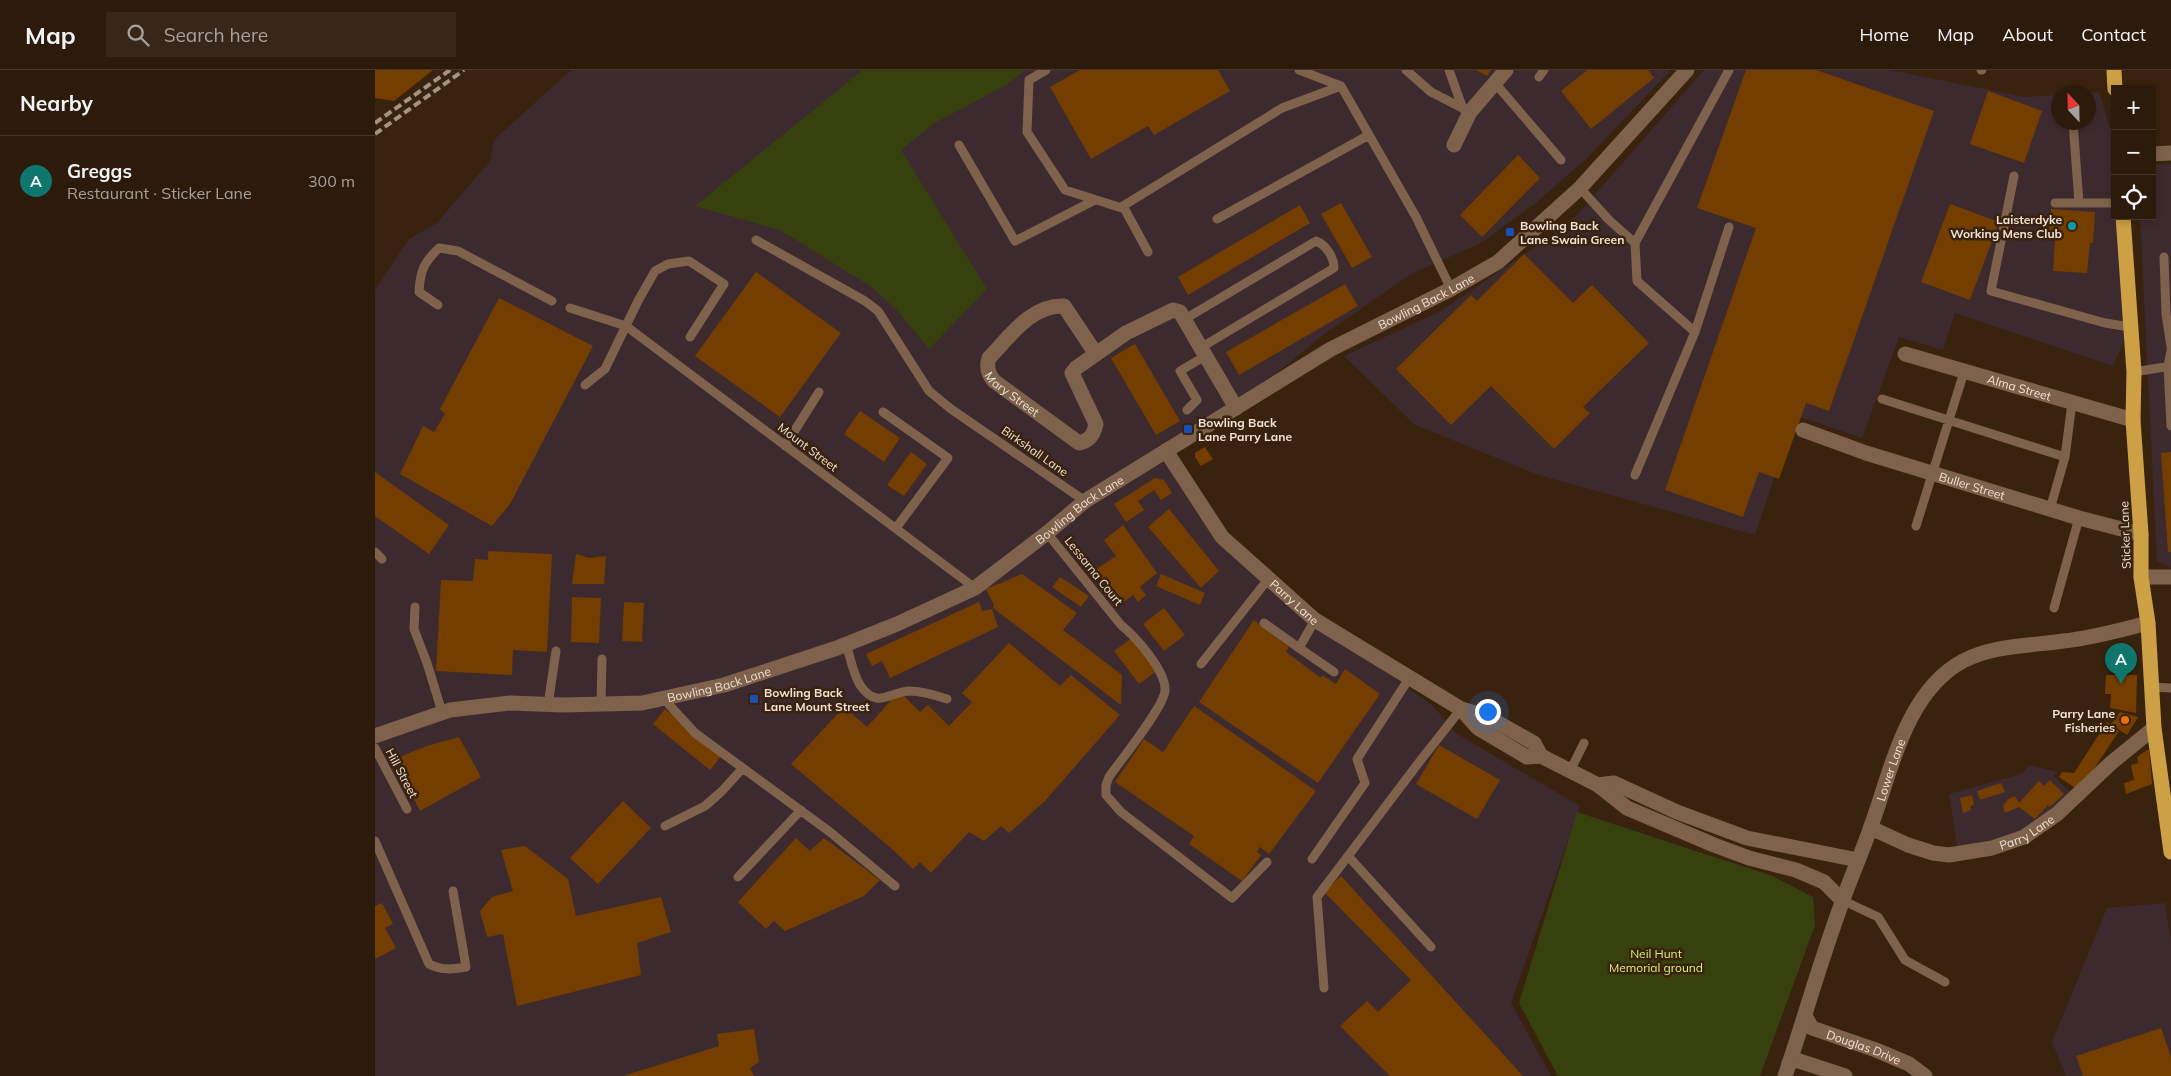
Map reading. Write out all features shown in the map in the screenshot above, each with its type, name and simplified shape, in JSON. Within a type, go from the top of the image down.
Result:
[{"type":"highway","points":[[2114,70],[2115,85]]},
{"type":"highway","name":"Sticker Lane","points":[[2123,220],[2134,372],[2133,420],[2141,534],[2141,577],[2148,623],[2154,728],[2171,852]]},
{"type":"street","points":[[1454,145],[1467,111],[1506,70]]},
{"type":"street","name":"Bowling Back Lane","points":[[375,736],[449,710],[511,702],[548,705],[642,703],[724,685],[846,644],[897,624],[975,588],[1085,501],[1331,350],[1498,262],[1580,188],[1687,70]]},
{"type":"street","points":[[2156,154],[2171,153]]},
{"type":"street","name":"Mary Street","points":[[1096,354],[1064,306],[1057,305],[1047,307],[1023,322],[989,358],[987,364],[989,375],[994,381],[1079,444],[1089,439],[1094,432],[1096,424],[1072,374],[1126,333],[1173,310],[1180,312],[1185,319]]},
{"type":"street","points":[[1185,319],[1236,408]]},
{"type":"street","name":"Alma Street","points":[[1905,354],[2133,420]]},
{"type":"street","name":"Buller Street","points":[[1803,430],[1866,454],[2079,518],[2141,534]]},
{"type":"street","name":"Parry Lane","points":[[1166,451],[1222,537],[1315,620],[1461,709],[1478,728],[1527,757],[1541,756],[1598,786],[1627,808],[1674,829],[1749,858],[1796,870],[1823,882],[1842,900]]},
{"type":"street","points":[[2141,577],[2171,577]]},
{"type":"street","name":"Lower Lane","points":[[1787,1070],[1842,900],[1871,828],[1893,756],[1923,698],[1955,666],[1972,657],[2005,648],[2065,641],[2148,623]]},
{"type":"street","name":"Parry Lane","points":[[1871,828],[1908,845],[1933,853],[1949,855],[1992,848],[2025,838],[2057,814],[2111,763],[2154,728]]},
{"type":"street","name":"Parry Lane","points":[[1598,786],[1614,783],[1677,812],[1747,838],[1858,860]]},
{"type":"street","name":"Douglas Drive","points":[[1805,1016],[1812,1028],[1901,1060],[1925,1076]]},
{"type":"street","points":[[1787,1070],[1797,1060],[1845,1076]]},
{"type":"lane","points":[[1045,70],[1029,80],[1027,132],[1065,190],[1125,209]]},
{"type":"lane","points":[[1299,70],[1341,86],[1416,217],[1451,288]]},
{"type":"lane","points":[[1406,70],[1431,92],[1467,111]]},
{"type":"lane","points":[[1449,70],[1467,111]]},
{"type":"lane","points":[[1695,332],[1637,281],[1635,243],[1729,70]]},
{"type":"lane","points":[[1495,83],[1561,160]]},
{"type":"lane","points":[[1148,252],[1123,206],[1282,108],[1341,86]]},
{"type":"lane","points":[[2074,130],[2079,203]]},
{"type":"lane","points":[[1217,219],[1369,135]]},
{"type":"lane","points":[[959,145],[1015,241],[1095,200]]},
{"type":"lane","points":[[2014,176],[1991,291],[2105,323],[2130,327]]},
{"type":"lane","points":[[1580,188],[1609,220],[1635,243]]},
{"type":"lane","points":[[2055,203],[2111,203]]},
{"type":"lane","points":[[1635,474],[1695,332],[1729,227]]},
{"type":"lane","name":"Birkshall Lane","points":[[756,240],[865,301],[878,311],[929,391],[1085,501]]},
{"type":"lane","points":[[1185,319],[1316,241],[1325,247],[1334,262],[1334,268],[1204,351],[1180,371],[1197,400],[1187,410]]},
{"type":"lane","points":[[438,305],[419,292],[420,274],[429,258],[439,248],[458,251],[552,301]]},
{"type":"lane","points":[[2165,257],[2166,314],[2171,347]]},
{"type":"lane","points":[[585,385],[605,369],[655,271],[668,264],[689,261],[724,284],[690,337]]},
{"type":"lane","name":"Mount Street","points":[[570,308],[626,326],[975,588]]},
{"type":"lane","points":[[2171,351],[2169,366],[2171,426]]},
{"type":"lane","points":[[2134,372],[2169,366]]},
{"type":"lane","points":[[1916,526],[1964,372]]},
{"type":"lane","points":[[785,446],[819,392]]},
{"type":"lane","points":[[1882,399],[2065,457]]},
{"type":"lane","points":[[2050,509],[2065,457],[2072,403]]},
{"type":"lane","points":[[883,412],[948,458],[896,528]]},
{"type":"lane","points":[[2054,608],[2079,518]]},
{"type":"lane","name":"Lessarna Court","points":[[1047,532],[1121,625],[1132,634],[1164,677],[1165,692],[1157,708],[1109,777],[1106,785],[1106,795],[1121,812],[1232,898],[1267,862]]},
{"type":"lane","points":[[1201,664],[1269,578]]},
{"type":"lane","points":[[415,607],[413,629],[427,663],[441,712]]},
{"type":"lane","points":[[1299,648],[1315,620]]},
{"type":"lane","points":[[1264,623],[1333,672]]},
{"type":"lane","points":[[846,644],[860,684],[872,696],[885,699],[908,691],[929,693],[947,699]]},
{"type":"lane","points":[[548,705],[556,651]]},
{"type":"lane","points":[[601,704],[602,659]]},
{"type":"lane","points":[[1311,859],[1365,783],[1357,759],[1409,677]]},
{"type":"lane","points":[[2151,687],[2171,688]]},
{"type":"lane","points":[[663,698],[695,733],[801,810],[895,886]]},
{"type":"lane","points":[[1325,988],[1317,897],[1461,709]]},
{"type":"lane","points":[[1570,771],[1583,743]]},
{"type":"lane","name":"Hill Street","points":[[375,748],[407,809]]},
{"type":"lane","points":[[665,826],[705,806],[743,768]]},
{"type":"lane","points":[[737,877],[801,810]]},
{"type":"lane","points":[[375,841],[429,964],[437,968],[451,970],[466,967],[453,891]]},
{"type":"lane","points":[[1348,856],[1431,948]]},
{"type":"lane","points":[[1842,900],[1878,917],[1905,960],[1945,982]]},
{"type":"shaded area","points":[[571,70],[1671,70],[1587,158],[1537,202],[1481,243],[1411,274],[1323,335],[1266,382],[1166,451],[1222,537],[1315,620],[1433,706],[1457,734],[1580,806],[1511,1003],[1551,1076],[375,1076],[375,290],[409,239],[437,223],[490,161],[494,140]]},
{"type":"shaded area","points":[[1704,70],[1890,70],[2025,97],[2051,95],[2051,130],[2096,130],[2096,92],[2099,92],[2111,130],[2111,220],[2123,220],[2130,327],[2113,366],[1955,313],[1943,350],[1899,337],[1862,438],[1795,415],[1755,535],[1539,475],[1415,425],[1344,356],[1441,311],[1569,224]]},
{"type":"shaded area","points":[[2171,164],[2171,568],[2157,561],[2140,220],[2156,220],[2156,165]]},
{"type":"shaded area","points":[[2030,765],[2057,772],[2053,776],[2071,793],[2042,820],[2007,837],[1957,846],[1949,794],[2021,774]]},
{"type":"shaded area","points":[[2165,903],[2171,942],[2171,1076],[2066,1076],[2052,1042],[2107,908]]},
{"type":"green space","points":[[863,70],[1025,70],[1006,85],[933,124],[901,150],[987,289],[929,349],[896,309],[870,286],[780,230],[695,206]]},
{"type":"green space","name":"Neil Hunt Memorial ground","points":[[1577,812],[1772,876],[1813,897],[1815,925],[1760,1076],[1558,1076],[1519,1003]]},
{"type":"building","points":[[375,70],[433,70],[394,101],[375,98]]},
{"type":"building","points":[[1080,70],[1218,70],[1230,91],[1154,135],[1148,126],[1091,159],[1050,87]]},
{"type":"building","points":[[1476,70],[1491,70],[1487,76]]},
{"type":"building","points":[[1587,70],[1648,70],[1654,78],[1591,129],[1561,91]]},
{"type":"building","points":[[1746,70],[1816,70],[1934,111],[1829,411],[1806,403],[1779,479],[1759,472],[1743,517],[1665,490],[1756,228],[1697,208]]},
{"type":"building","points":[[1988,91],[2042,111],[2024,163],[1970,144]]},
{"type":"building","points":[[1518,155],[1540,178],[1482,237],[1460,215]]},
{"type":"building","points":[[1341,203],[1372,257],[1352,268],[1321,214]]},
{"type":"building","points":[[1950,204],[1999,222],[1970,300],[1921,282]]},
{"type":"building","points":[[1300,205],[1310,223],[1188,295],[1178,277]]},
{"type":"building","points":[[2051,209],[2095,212],[2093,243],[2090,243],[2087,273],[2053,271],[2055,240],[2048,239]]},
{"type":"building","points":[[1524,254],[1573,303],[1592,285],[1649,343],[1583,407],[1590,413],[1554,449],[1491,386],[1451,425],[1396,369],[1471,295],[1477,301]]},
{"type":"building","points":[[756,272],[841,333],[780,417],[695,356]]},
{"type":"building","points":[[1345,284],[1358,306],[1239,375],[1226,352]]},
{"type":"building","points":[[499,298],[593,346],[510,504],[492,526],[400,474],[423,426],[434,432],[445,414],[440,409]]},
{"type":"building","points":[[1135,344],[1180,421],[1156,435],[1111,358]]},
{"type":"building","points":[[860,411],[900,438],[884,462],[844,434]]},
{"type":"building","points":[[1205,447],[1213,459],[1201,466],[1195,457],[1195,453]]},
{"type":"building","points":[[911,452],[927,464],[904,496],[887,485]]},
{"type":"building","points":[[2171,452],[2171,552],[2168,552],[2161,453]]},
{"type":"building","points":[[375,472],[449,525],[429,554],[375,516]]},
{"type":"building","points":[[1155,478],[1164,480],[1172,493],[1161,500],[1154,490],[1138,501],[1144,510],[1126,522],[1114,504]]},
{"type":"building","points":[[1169,509],[1219,571],[1201,588],[1148,527]]},
{"type":"building","points":[[1123,525],[1157,573],[1140,587],[1146,595],[1138,602],[1133,595],[1121,604],[1095,570],[1116,556],[1104,540]]},
{"type":"building","points":[[488,551],[552,554],[547,652],[513,650],[512,675],[436,671],[441,580],[473,581],[475,559],[488,560]]},
{"type":"building","points":[[576,554],[589,558],[606,556],[604,584],[572,584]]},
{"type":"building","points":[[1022,574],[1077,613],[1063,630],[1122,675],[1121,705],[993,608],[994,605],[986,589]]},
{"type":"building","points":[[1161,574],[1205,593],[1200,605],[1156,586]]},
{"type":"building","points":[[1060,577],[1089,596],[1081,607],[1052,587]]},
{"type":"building","points":[[572,597],[601,598],[599,643],[571,642]]},
{"type":"building","points":[[624,602],[644,603],[642,642],[622,641]]},
{"type":"building","points":[[979,602],[982,611],[992,609],[998,627],[890,678],[882,661],[872,666],[866,654]]},
{"type":"building","points":[[1164,608],[1185,635],[1164,651],[1143,624]]},
{"type":"building","points":[[1254,620],[1289,647],[1286,652],[1321,678],[1322,675],[1336,684],[1345,669],[1380,694],[1318,783],[1199,702]]},
{"type":"building","points":[[1133,637],[1158,670],[1139,684],[1114,651]]},
{"type":"building","points":[[1009,643],[1060,686],[1071,675],[1120,715],[1045,801],[1009,833],[1001,826],[984,841],[969,832],[931,873],[920,862],[913,869],[791,764],[844,707],[867,727],[895,696],[903,695],[920,712],[928,705],[949,726],[972,702],[962,693]]},
{"type":"building","points":[[2106,675],[2137,675],[2136,713],[2110,708],[2111,694],[2105,694]]},
{"type":"building","points":[[1194,706],[1316,791],[1269,854],[1260,847],[1257,852],[1261,855],[1242,881],[1189,844],[1194,836],[1115,782],[1144,739],[1163,752]]},
{"type":"building","points":[[665,709],[722,755],[710,770],[653,724]]},
{"type":"building","name":"Parry Lane Fisheries","points":[[2120,712],[2138,717],[2127,735],[2111,724]]},
{"type":"building","points":[[2107,722],[2119,731],[2086,781],[2075,788],[2059,777],[2062,772],[2074,773]]},
{"type":"building","points":[[459,737],[481,777],[420,811],[394,759],[427,746]]},
{"type":"building","points":[[1439,745],[1500,780],[1477,819],[1416,784]]},
{"type":"building","points":[[2149,750],[2152,784],[2126,794],[2124,783],[2134,780],[2131,765],[2138,763],[2137,757]]},
{"type":"building","points":[[2050,780],[2064,794],[2050,807],[2048,805],[2035,819],[2019,807],[2005,813],[2003,806],[2008,799],[2015,796],[2019,803],[2039,781],[2044,786]]},
{"type":"building","points":[[2001,783],[2005,792],[1980,800],[1977,791]]},
{"type":"building","points":[[1972,795],[1974,805],[1970,806],[1971,810],[1963,813],[1960,798]]},
{"type":"building","points":[[623,801],[651,828],[598,884],[570,858]]},
{"type":"building","points":[[796,838],[810,851],[824,838],[880,880],[864,896],[785,931],[774,921],[766,929],[738,902]]},
{"type":"building","points":[[525,846],[568,879],[576,916],[661,897],[671,932],[637,943],[641,975],[517,1006],[503,934],[487,937],[480,911],[492,897],[513,891],[501,850]]},
{"type":"building","points":[[1341,876],[1523,1076],[1390,1076],[1340,1026],[1367,1001],[1378,1012],[1411,980],[1324,892]]},
{"type":"building","points":[[382,903],[393,924],[385,928],[396,948],[375,959],[375,906]]},
{"type":"building","points":[[2161,1028],[2171,1057],[2171,1076],[2083,1076],[2076,1056]]},
{"type":"building","points":[[754,1029],[759,1062],[750,1068],[754,1076],[623,1076],[719,1046],[717,1034]]},
{"type":"railway","points":[[375,123],[450,70]]},
{"type":"railway","points":[[375,134],[464,70]]},
{"type":"place","name":"Laisterdyke Working Mens Club","points":[[2072,226]]},
{"type":"place","name":"Bowling Back Lane Swain Green","points":[[1510,232]]},
{"type":"place","name":"Bowling Back Lane Parry Lane","points":[[1188,429]]},
{"type":"place","name":"Greggs","points":[[2121,684]]},
{"type":"place","name":"Bowling Back Lane Mount Street","points":[[754,699]]},
{"type":"place","name":"Parry Lane Fisheries","points":[[2125,720]]}]
